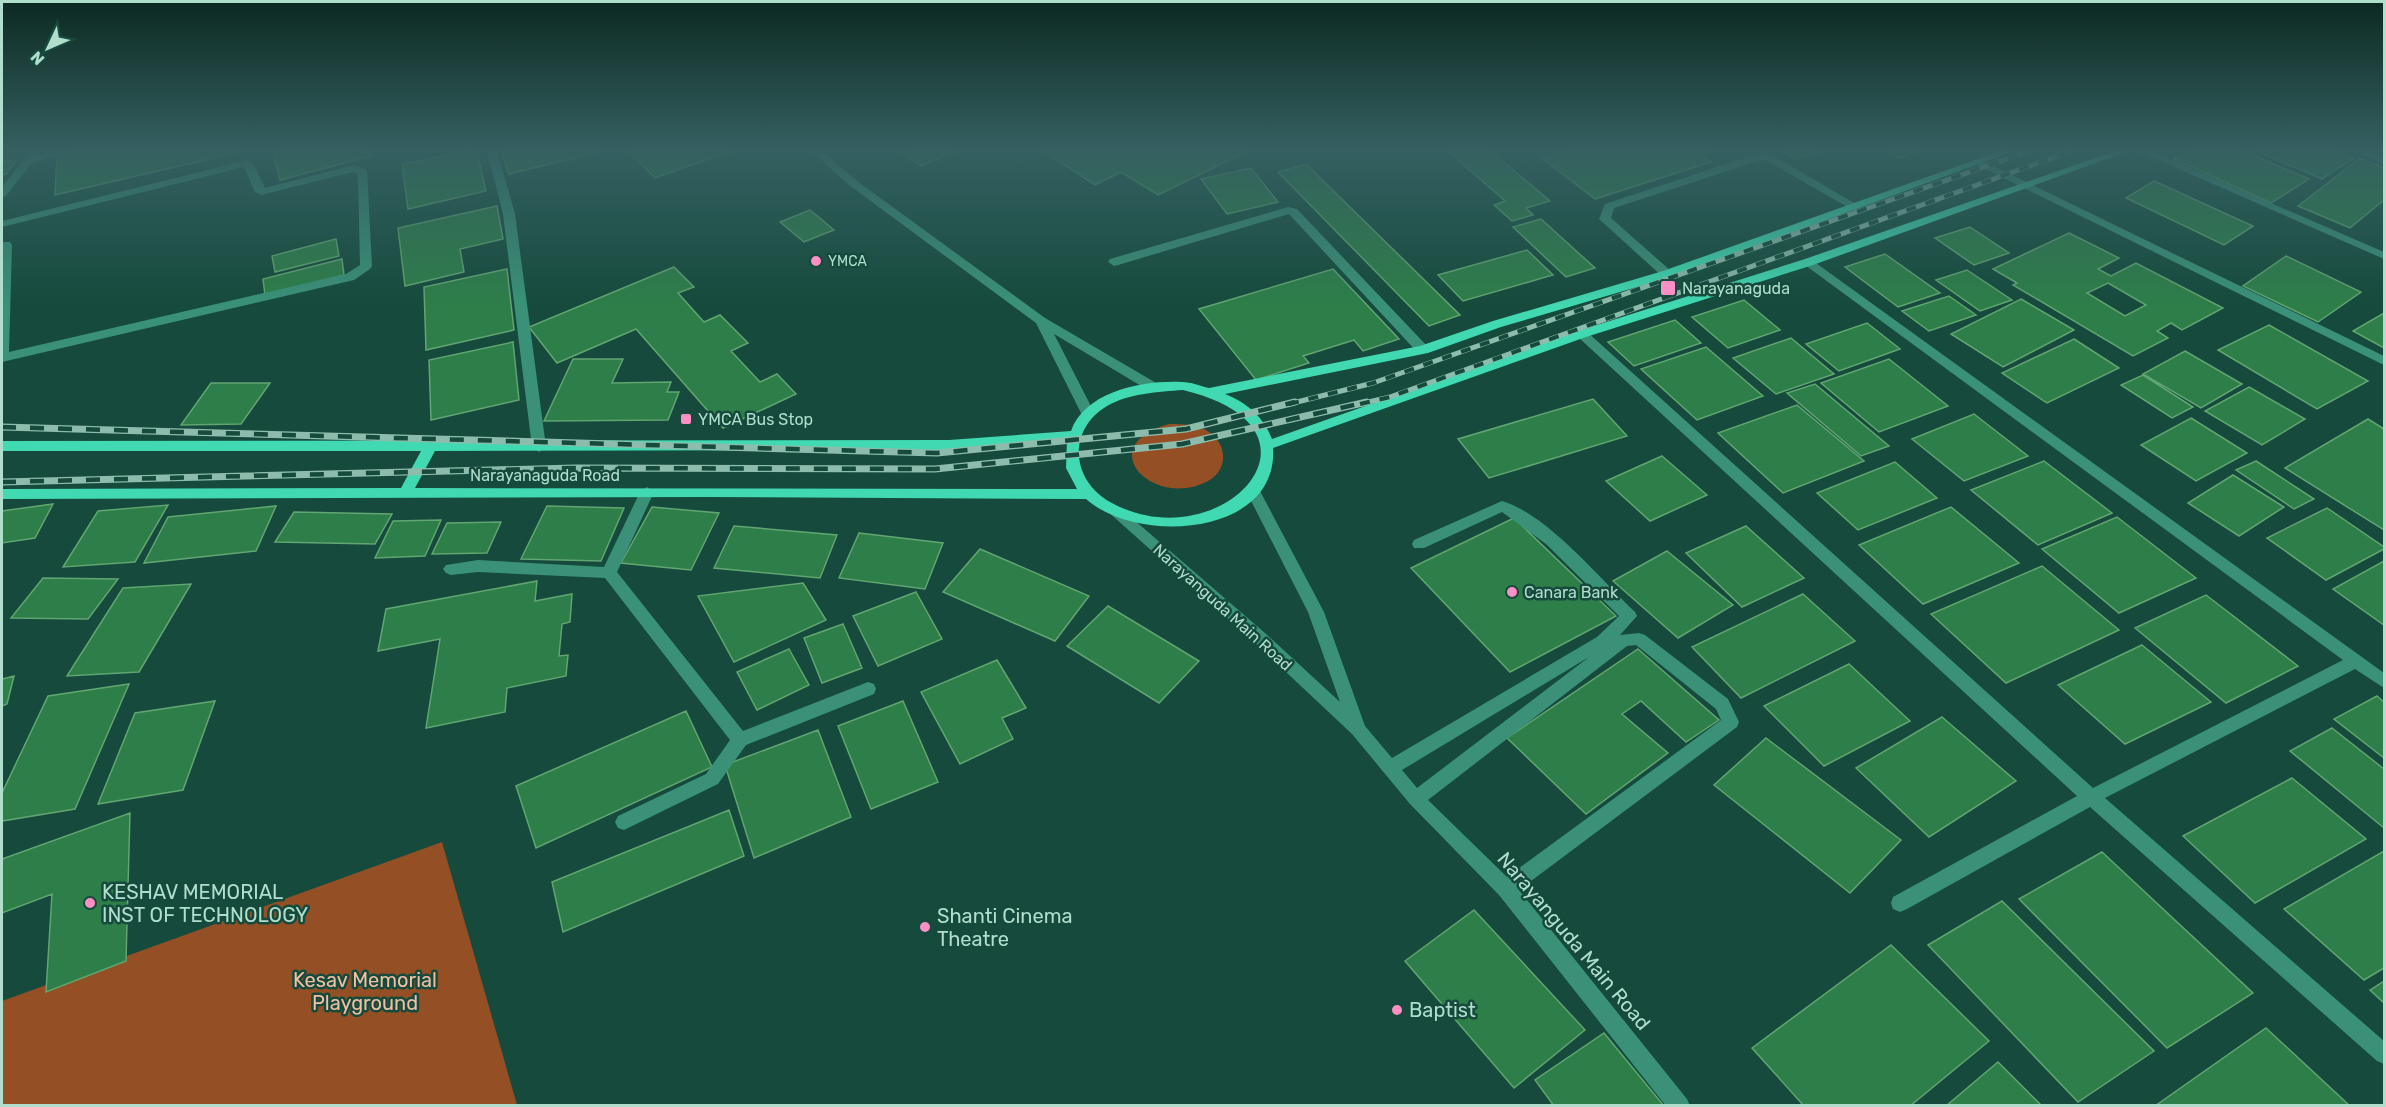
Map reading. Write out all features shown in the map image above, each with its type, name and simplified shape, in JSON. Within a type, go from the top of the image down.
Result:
[{"type":"main road","points":[[1212,392],[1423,350],[1497,324],[1667,274],[1867,203]]},
{"type":"main road","points":[[1268,446],[1582,334],[1809,262],[1974,203]]},
{"type":"main road","points":[[1183,386],[1212,392],[1239,405],[1258,423],[1268,446],[1266,469],[1252,491],[1231,508],[1204,519],[1162,522],[1141,520],[1113,510],[1089,494],[1076,476],[1071,455],[1075,435],[1088,414],[1118,395],[1153,387],[1183,386]]},
{"type":"main road","name":"Narayanaguda Road","points":[[2,446],[949,445],[1075,435]]},
{"type":"main road","points":[[405,493],[430,447]]},
{"type":"main road","name":"Narayanaguda Road","points":[[2,494],[647,492],[1089,494]]},
{"type":"street","points":[[2,224],[88,203]]},
{"type":"street","points":[[2,245],[6,245],[2,358],[350,277],[366,266],[364,203]]},
{"type":"street","points":[[506,203],[539,447]]},
{"type":"street","points":[[880,203],[1041,321],[1153,387]]},
{"type":"street","points":[[1619,203],[1609,206],[1605,219],[1667,274]]},
{"type":"street","points":[[1848,203],[1855,207]]},
{"type":"street","points":[[2064,203],[2385,361]]},
{"type":"street","points":[[2262,203],[2385,256]]},
{"type":"street","points":[[1114,262],[1288,210],[1293,212],[1423,350]]},
{"type":"street","points":[[1809,262],[2385,681]]},
{"type":"street","points":[[1041,321],[1088,414]]},
{"type":"street","points":[[1582,334],[2091,797],[2385,1054]]},
{"type":"street","name":"Narayanguda Main Road","points":[[1252,491],[1316,612],[1358,729]]},
{"type":"street","points":[[609,573],[647,492]]},
{"type":"street","points":[[1390,768],[1603,640],[1629,616],[1539,529],[1517,512],[1502,506],[1419,544]]},
{"type":"street","name":"Narayanguda Main Road","points":[[1113,510],[1259,637],[1358,729],[1416,799],[1506,889],[1680,1106]]},
{"type":"street","points":[[451,569],[478,566],[609,573],[740,740]]},
{"type":"street","points":[[1416,799],[1623,640],[1639,639],[1722,704],[1731,722],[1506,889]]},
{"type":"street","points":[[1900,903],[2091,797],[2356,661]]},
{"type":"street","points":[[624,822],[712,779],[740,740],[868,689]]},
{"type":"green space","points":[[1169,424],[1195,426],[1215,437],[1220,444],[1223,457],[1215,476],[1188,488],[1168,487],[1151,482],[1139,472],[1132,459],[1134,446],[1146,434]]},
{"type":"green space","name":"Kesav Memorial Playground","points":[[442,842],[517,1105],[2,1105],[2,1001]]},
{"type":"building","points":[[407,203],[435,203],[408,209]]},
{"type":"building","points":[[1219,203],[1275,203],[1227,214]]},
{"type":"building","points":[[1308,203],[1345,203],[1460,315],[1429,326]]},
{"type":"building","points":[[1500,203],[1544,203],[1526,208],[1533,215],[1512,221],[1494,205]]},
{"type":"building","points":[[2136,203],[2202,203],[2253,226],[2224,245]]},
{"type":"building","points":[[2302,203],[2381,203],[2350,228],[2298,206]]},
{"type":"building","points":[[497,206],[503,239],[460,249],[464,272],[405,286],[398,228]]},
{"type":"building","points":[[810,210],[834,230],[804,242],[780,222]]},
{"type":"building","points":[[1541,219],[1595,268],[1566,277],[1513,227]]},
{"type":"building","points":[[1970,227],[2009,253],[1974,265],[1935,238]]},
{"type":"building","points":[[2069,233],[2119,258],[2098,269],[2111,276],[2136,263],[2223,308],[2182,330],[2171,323],[2157,331],[2168,338],[2133,356],[2013,285],[2017,283],[1993,269]],"holes":[[[2108,283],[2146,305],[2125,316],[2087,293]]]},
{"type":"building","points":[[336,239],[339,256],[275,272],[272,256]]},
{"type":"building","points":[[1527,250],[1553,275],[1463,301],[1438,275]]},
{"type":"building","points":[[1885,254],[1940,293],[1898,307],[1845,267]]},
{"type":"building","points":[[2286,256],[2361,292],[2318,322],[2243,286]]},
{"type":"building","points":[[342,259],[344,275],[265,295],[263,279]]},
{"type":"building","points":[[674,267],[694,287],[678,293],[704,322],[720,315],[748,343],[731,351],[760,382],[777,374],[796,394],[723,428],[636,329],[557,363],[529,327]]},
{"type":"building","points":[[507,269],[514,330],[426,350],[424,287]]},
{"type":"building","points":[[1333,269],[1399,339],[1363,351],[1354,340],[1303,356],[1309,363],[1256,380],[1199,309]]},
{"type":"building","points":[[1967,270],[2012,300],[1980,311],[1936,280]]},
{"type":"building","points":[[1949,296],[1976,315],[1929,331],[1902,311]]},
{"type":"building","points":[[2021,299],[2074,330],[2003,367],[1951,334]]},
{"type":"building","points":[[1744,300],[1780,330],[1728,348],[1692,317]]},
{"type":"building","points":[[2384,313],[2384,348],[2353,331]]},
{"type":"building","points":[[1675,320],[1701,343],[1634,366],[1608,342]]},
{"type":"building","points":[[1867,323],[1900,349],[1839,371],[1806,344]]},
{"type":"building","points":[[2269,325],[2368,381],[2317,409],[2218,350]]},
{"type":"building","points":[[1791,338],[1834,374],[1776,394],[1733,358]]},
{"type":"building","points":[[2074,339],[2119,368],[2047,403],[2002,373]]},
{"type":"building","points":[[513,342],[519,400],[431,420],[429,360]]},
{"type":"building","points":[[1706,347],[1763,396],[1697,420],[1641,369]]},
{"type":"building","points":[[2185,351],[2242,384],[2201,408],[2143,374]]},
{"type":"building","points":[[573,359],[623,359],[612,383],[671,382],[667,392],[679,392],[668,420],[544,421]]},
{"type":"building","points":[[1889,359],[1948,406],[1879,432],[1821,383]]},
{"type":"building","points":[[2143,375],[2193,407],[2172,418],[2121,385]]},
{"type":"building","points":[[211,383],[270,383],[241,424],[181,425]]},
{"type":"building","points":[[1815,384],[1889,446],[1861,456],[1787,393]]},
{"type":"building","points":[[2249,387],[2305,419],[2262,445],[2205,411]]},
{"type":"building","points":[[1593,399],[1627,436],[1489,478],[1458,439]]},
{"type":"building","points":[[1797,405],[1864,461],[1783,493],[1718,433]]},
{"type":"building","points":[[1974,414],[2028,456],[1964,481],[1912,439]]},
{"type":"building","points":[[2191,418],[2247,453],[2196,481],[2141,445]]},
{"type":"building","points":[[2368,419],[2384,429],[2384,530],[2285,468]]},
{"type":"building","points":[[1662,456],[1707,495],[1650,521],[1606,481]]},
{"type":"building","points":[[2044,461],[2112,513],[2038,545],[1971,490]]},
{"type":"building","points":[[2256,461],[2314,499],[2294,509],[2236,470]]},
{"type":"building","points":[[1895,462],[1937,498],[1858,530],[1817,493]]},
{"type":"building","points":[[2233,475],[2284,507],[2239,536],[2188,503]]},
{"type":"building","points":[[53,504],[35,538],[2,543],[2,511]]},
{"type":"building","points":[[168,505],[135,562],[63,567],[98,511]]},
{"type":"building","points":[[276,506],[256,551],[144,563],[168,517]]},
{"type":"building","points":[[547,506],[624,508],[601,561],[521,559]]},
{"type":"building","points":[[652,507],[719,513],[691,570],[621,563]]},
{"type":"building","points":[[1951,507],[2019,563],[1923,604],[1859,545]]},
{"type":"building","points":[[2327,508],[2384,549],[2326,580],[2267,538]]},
{"type":"building","points":[[294,512],[392,514],[375,544],[275,542]]},
{"type":"building","points":[[2117,517],[2196,578],[2119,613],[2042,549]]},
{"type":"building","name":"Canara Bank","points":[[1514,518],[1616,616],[1510,672],[1411,568]]},
{"type":"building","points":[[441,520],[425,556],[375,558],[393,521]]},
{"type":"building","points":[[501,522],[487,553],[432,554],[447,523]]},
{"type":"building","points":[[734,526],[837,535],[820,578],[714,568]]},
{"type":"building","points":[[1746,526],[1804,578],[1742,607],[1686,553]]},
{"type":"building","points":[[859,533],[943,543],[925,589],[839,578]]},
{"type":"building","points":[[980,549],[1089,596],[1055,641],[943,592]]},
{"type":"building","points":[[1667,551],[1733,605],[1678,638],[1613,581]]},
{"type":"building","points":[[2384,561],[2384,625],[2333,589]]},
{"type":"building","points":[[2042,566],[2119,630],[2006,683],[1931,614]]},
{"type":"building","points":[[43,578],[118,579],[88,619],[11,618]]},
{"type":"building","points":[[537,581],[535,601],[572,594],[570,622],[562,624],[559,656],[568,655],[566,676],[507,688],[505,712],[426,728],[440,639],[378,651],[386,609]]},
{"type":"building","points":[[803,583],[826,620],[734,662],[698,596]]},
{"type":"building","points":[[191,584],[139,672],[67,676],[123,588]]},
{"type":"building","points":[[916,592],[942,639],[878,666],[853,616]]},
{"type":"building","points":[[1803,594],[1855,641],[1741,698],[1692,647]]},
{"type":"building","points":[[2206,595],[2298,666],[2226,703],[2135,628]]},
{"type":"building","points":[[1108,606],[1199,661],[1159,703],[1067,646]]},
{"type":"building","points":[[843,624],[862,668],[822,683],[804,638]]},
{"type":"building","points":[[2142,645],[2211,702],[2125,744],[2058,685]]},
{"type":"building","points":[[789,649],[809,685],[757,710],[737,672]]},
{"type":"building","points":[[1638,649],[1719,720],[1686,742],[1641,701],[1622,714],[1668,753],[1586,814],[1507,738]]},
{"type":"building","points":[[997,660],[1026,708],[1002,718],[1013,739],[960,764],[921,692]]},
{"type":"building","points":[[1849,664],[1910,721],[1824,766],[1764,706]]},
{"type":"building","points":[[14,676],[7,704],[2,706],[2,679]]},
{"type":"building","points":[[129,684],[75,809],[2,821],[2,793],[48,696]]},
{"type":"building","points":[[2377,696],[2384,702],[2384,758],[2334,719]]},
{"type":"building","points":[[215,701],[183,790],[98,804],[135,713]]},
{"type":"building","points":[[903,701],[938,782],[871,809],[838,726]]},
{"type":"building","points":[[686,711],[712,767],[536,848],[516,786]]},
{"type":"building","points":[[1942,717],[2016,781],[1929,837],[1856,768]]},
{"type":"building","points":[[2332,728],[2384,769],[2384,828],[2290,751]]},
{"type":"building","points":[[818,730],[851,817],[754,858],[725,765]]},
{"type":"building","points":[[1766,738],[1901,840],[1850,893],[1714,785]]},
{"type":"building","points":[[2292,778],[2366,839],[2255,903],[2183,836]]},
{"type":"building","points":[[729,810],[744,856],[563,932],[552,882]]},
{"type":"building","name":"KESHAV MEMORIAL INST OF TECHNOLOGY","points":[[130,813],[126,961],[46,992],[52,894],[2,913],[2,859]]},
{"type":"building","points":[[2384,851],[2384,968],[2364,980],[2284,909]]},
{"type":"building","points":[[2102,852],[2253,993],[2167,1048],[2019,899]]},
{"type":"building","points":[[2002,901],[2154,1051],[2078,1102],[1928,945]]},
{"type":"building","points":[[1474,910],[1585,1030],[1514,1088],[1405,961]]},
{"type":"building","points":[[1891,945],[1989,1041],[1910,1106],[1804,1106],[1752,1048]]},
{"type":"building","points":[[2384,981],[2384,1003],[2370,990]]},
{"type":"building","points":[[2266,1028],[2350,1106],[2155,1106]]},
{"type":"building","points":[[1604,1033],[1664,1106],[1554,1106],[1535,1080]]},
{"type":"building","points":[[1998,1062],[2042,1106],[1946,1106]]},
{"type":"railway","points":[[1289,404],[1373,383],[1883,203]]},
{"type":"railway","points":[[1360,404],[1390,397],[1928,203]]},
{"type":"railway","points":[[2,427],[937,453],[1186,429],[1295,402]]},
{"type":"railway","points":[[2,482],[575,468],[935,469],[1182,444],[1367,402]]},
{"type":"place","name":"YMCA","points":[[816,261]]},
{"type":"place","name":"Narayanaguda","points":[[1668,288]]},
{"type":"place","name":"YMCA Bus Stop","points":[[686,419]]},
{"type":"place","name":"Canara Bank","points":[[1512,592]]},
{"type":"place","name":"KESHAV MEMORIAL INST OF TECHNOLOGY","points":[[90,903]]},
{"type":"place","name":"Shanti Cinema Theatre","points":[[925,927]]},
{"type":"place","name":"Baptist","points":[[1397,1010]]}]
